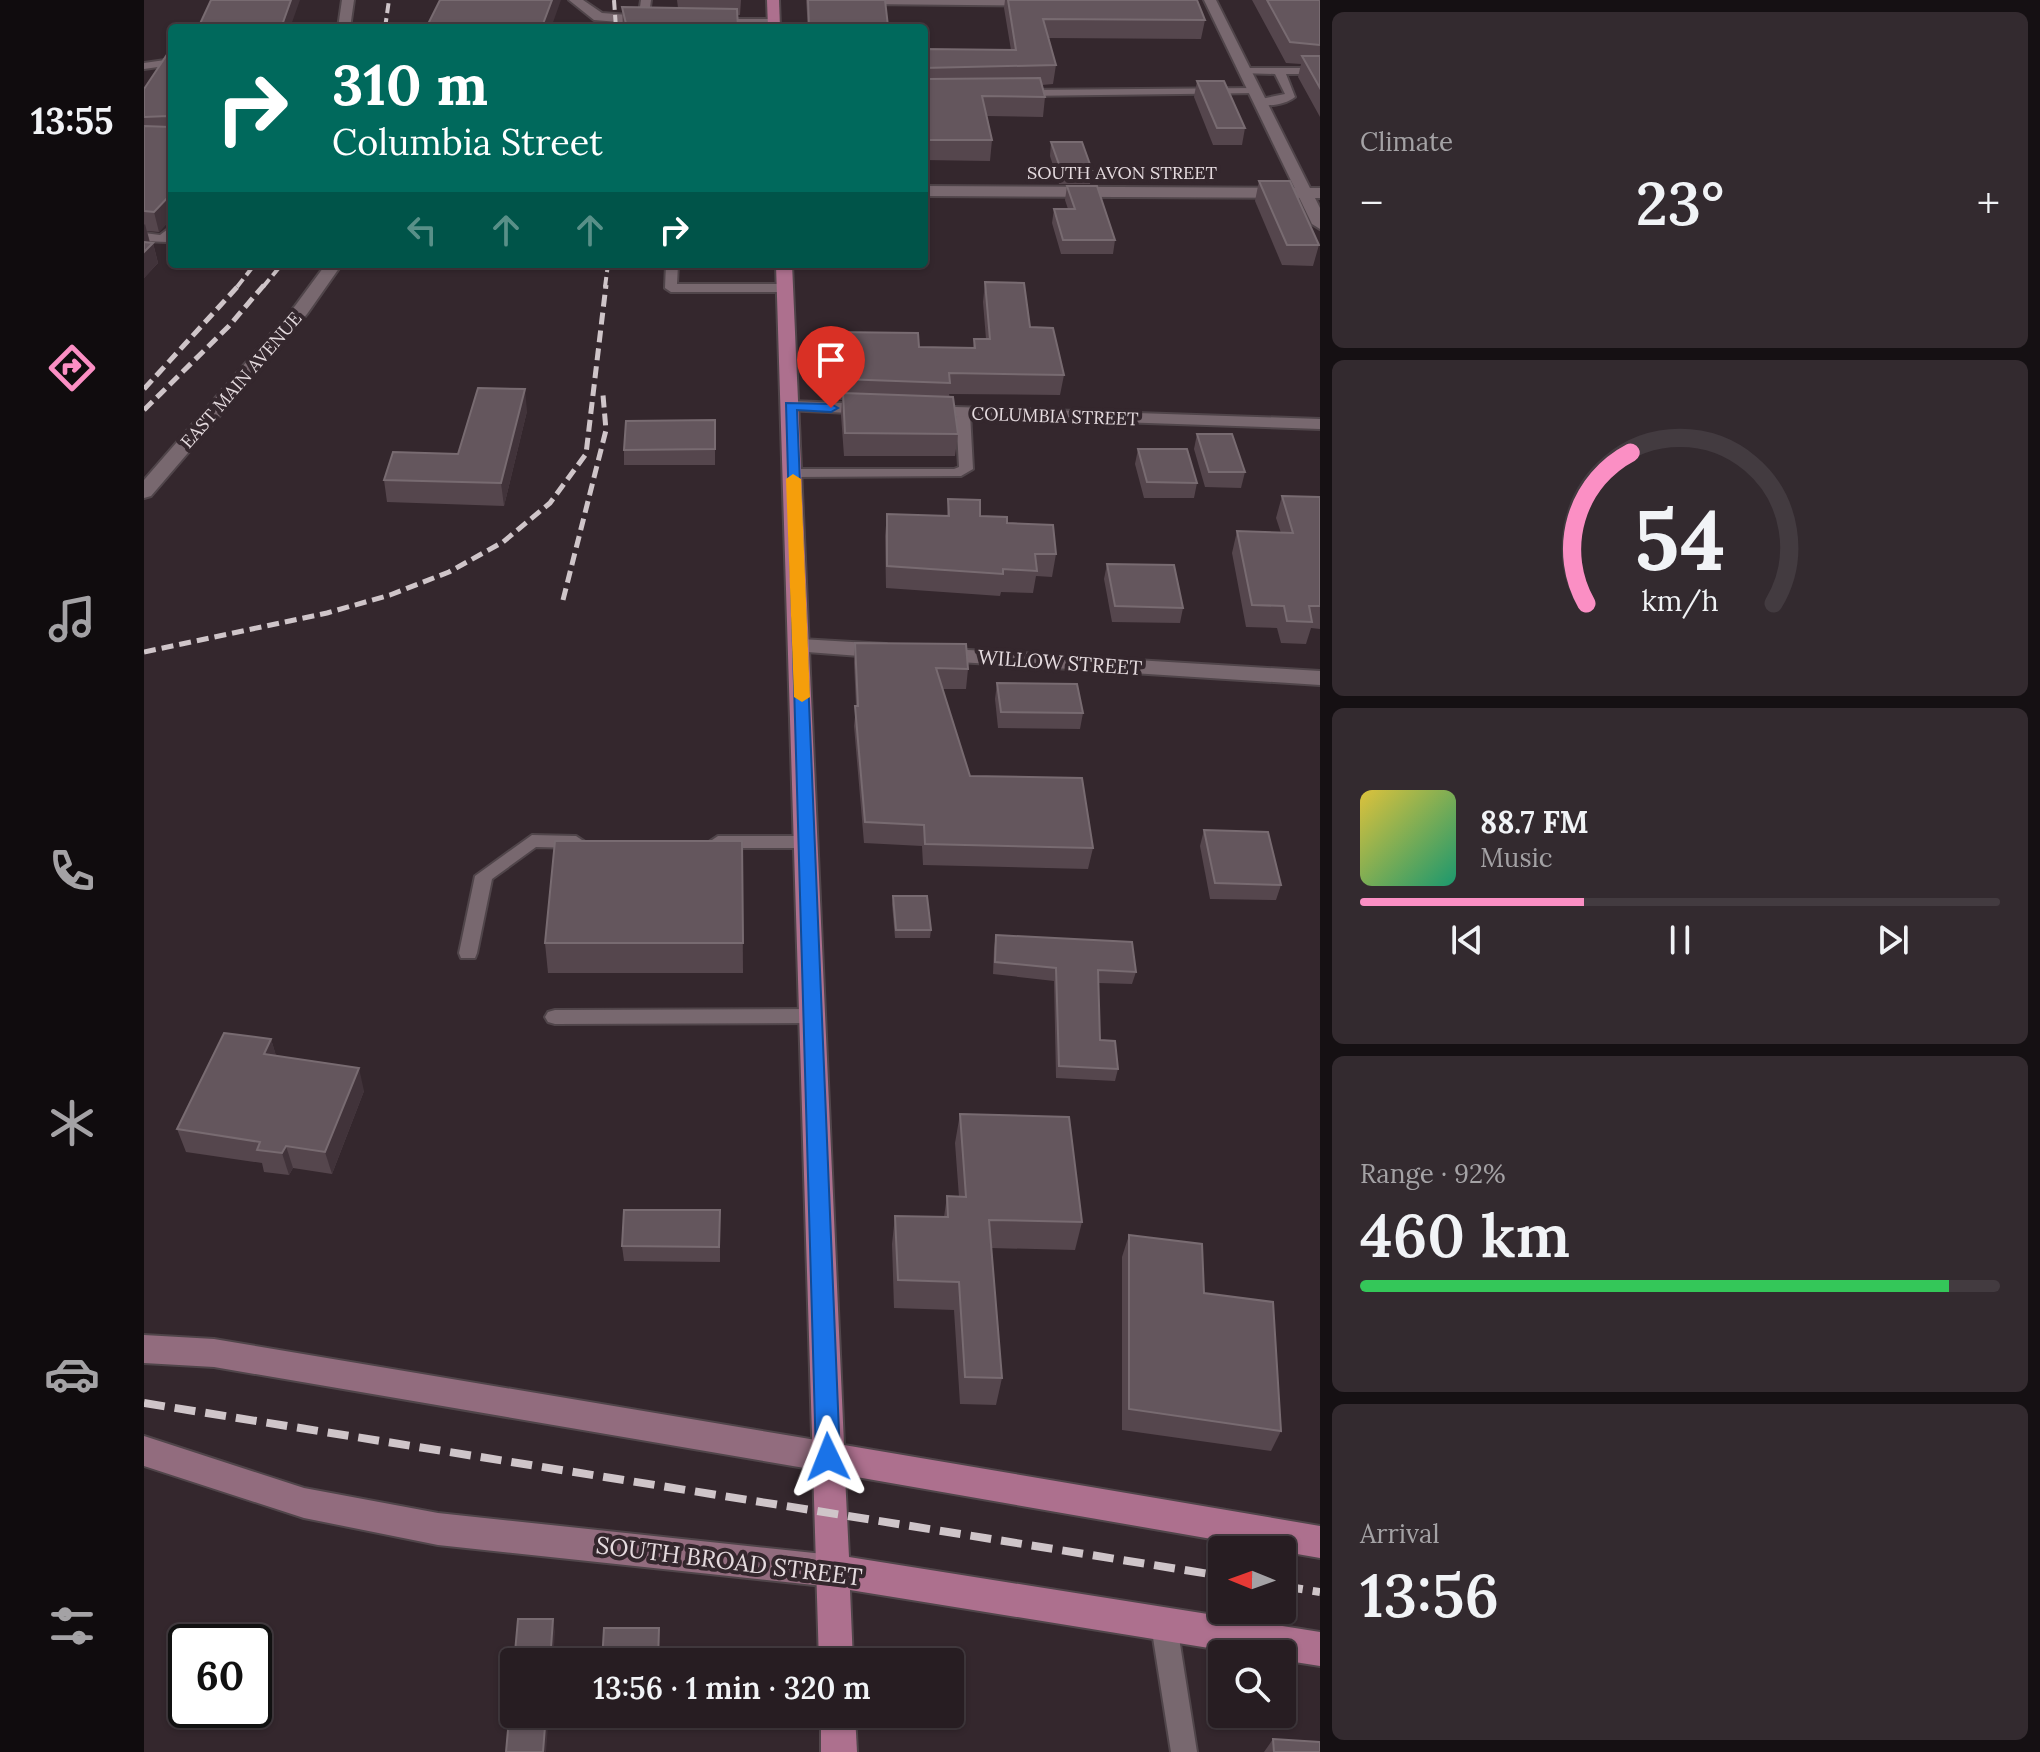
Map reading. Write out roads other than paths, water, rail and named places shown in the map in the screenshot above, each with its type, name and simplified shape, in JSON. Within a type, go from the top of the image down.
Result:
[{"type":"main road","points":[[773,0],[774,24]]},
{"type":"main road","points":[[784,268],[801,646],[836,1648]]},
{"type":"main road","points":[[144,1349],[214,1353],[1320,1542]]},
{"type":"main road","name":"SOUTH BROAD STREET","points":[[144,1451],[304,1503],[438,1529],[833,1571],[1320,1649]]},
{"type":"main road","points":[[838,1728],[839,1752]]},
{"type":"street","points":[[345,24],[348,0]]},
{"type":"street","points":[[575,0],[599,17],[674,22]]},
{"type":"street","points":[[1210,0],[1257,96],[1313,193],[1320,224]]},
{"type":"street","points":[[689,22],[732,24]]},
{"type":"street","name":"SOUTH AVON STREET","points":[[928,191],[1313,193]]},
{"type":"street","name":"EAST MAIN AVENUE","points":[[144,492],[301,310],[331,268]]},
{"type":"street","name":"COLUMBIA STREET","points":[[790,406],[1320,424]]},
{"type":"street","name":"WILLOW STREET","points":[[801,646],[1320,678]]},
{"type":"lane","points":[[643,21],[646,0]]},
{"type":"lane","points":[[851,1],[1059,3],[1072,0]]},
{"type":"lane","points":[[144,66],[168,63]]},
{"type":"lane","points":[[1245,71],[1320,71]]},
{"type":"lane","points":[[1011,93],[1257,96],[1285,100],[1291,95],[1279,71]]},
{"type":"lane","points":[[144,237],[163,239],[168,234]]},
{"type":"lane","points":[[672,268],[671,288],[784,288]]},
{"type":"lane","points":[[793,473],[956,473],[966,469],[963,413]]},
{"type":"lane","points":[[468,953],[484,876],[532,841],[595,842]]},
{"type":"lane","points":[[706,842],[807,842]]},
{"type":"lane","points":[[555,1017],[813,1016]]},
{"type":"lane","points":[[1164,1625],[1184,1752]]},
{"type":"railway","points":[[386,24],[389,0]]},
{"type":"railway","points":[[614,0],[616,24]]},
{"type":"railway","points":[[237,287],[252,268]]},
{"type":"railway","points":[[263,287],[279,268]]},
{"type":"railway","points":[[605,287],[607,268]]},
{"type":"railway","points":[[144,389],[239,285]]},
{"type":"railway","points":[[144,410],[229,326],[264,285]]},
{"type":"railway","points":[[144,652],[327,613],[390,595],[449,572],[503,542],[550,503],[586,454],[606,285]]},
{"type":"railway","points":[[563,600],[606,430],[603,395]]},
{"type":"railway","points":[[144,1403],[1208,1574]]},
{"type":"railway","points":[[1296,1588],[1320,1592]]}]
